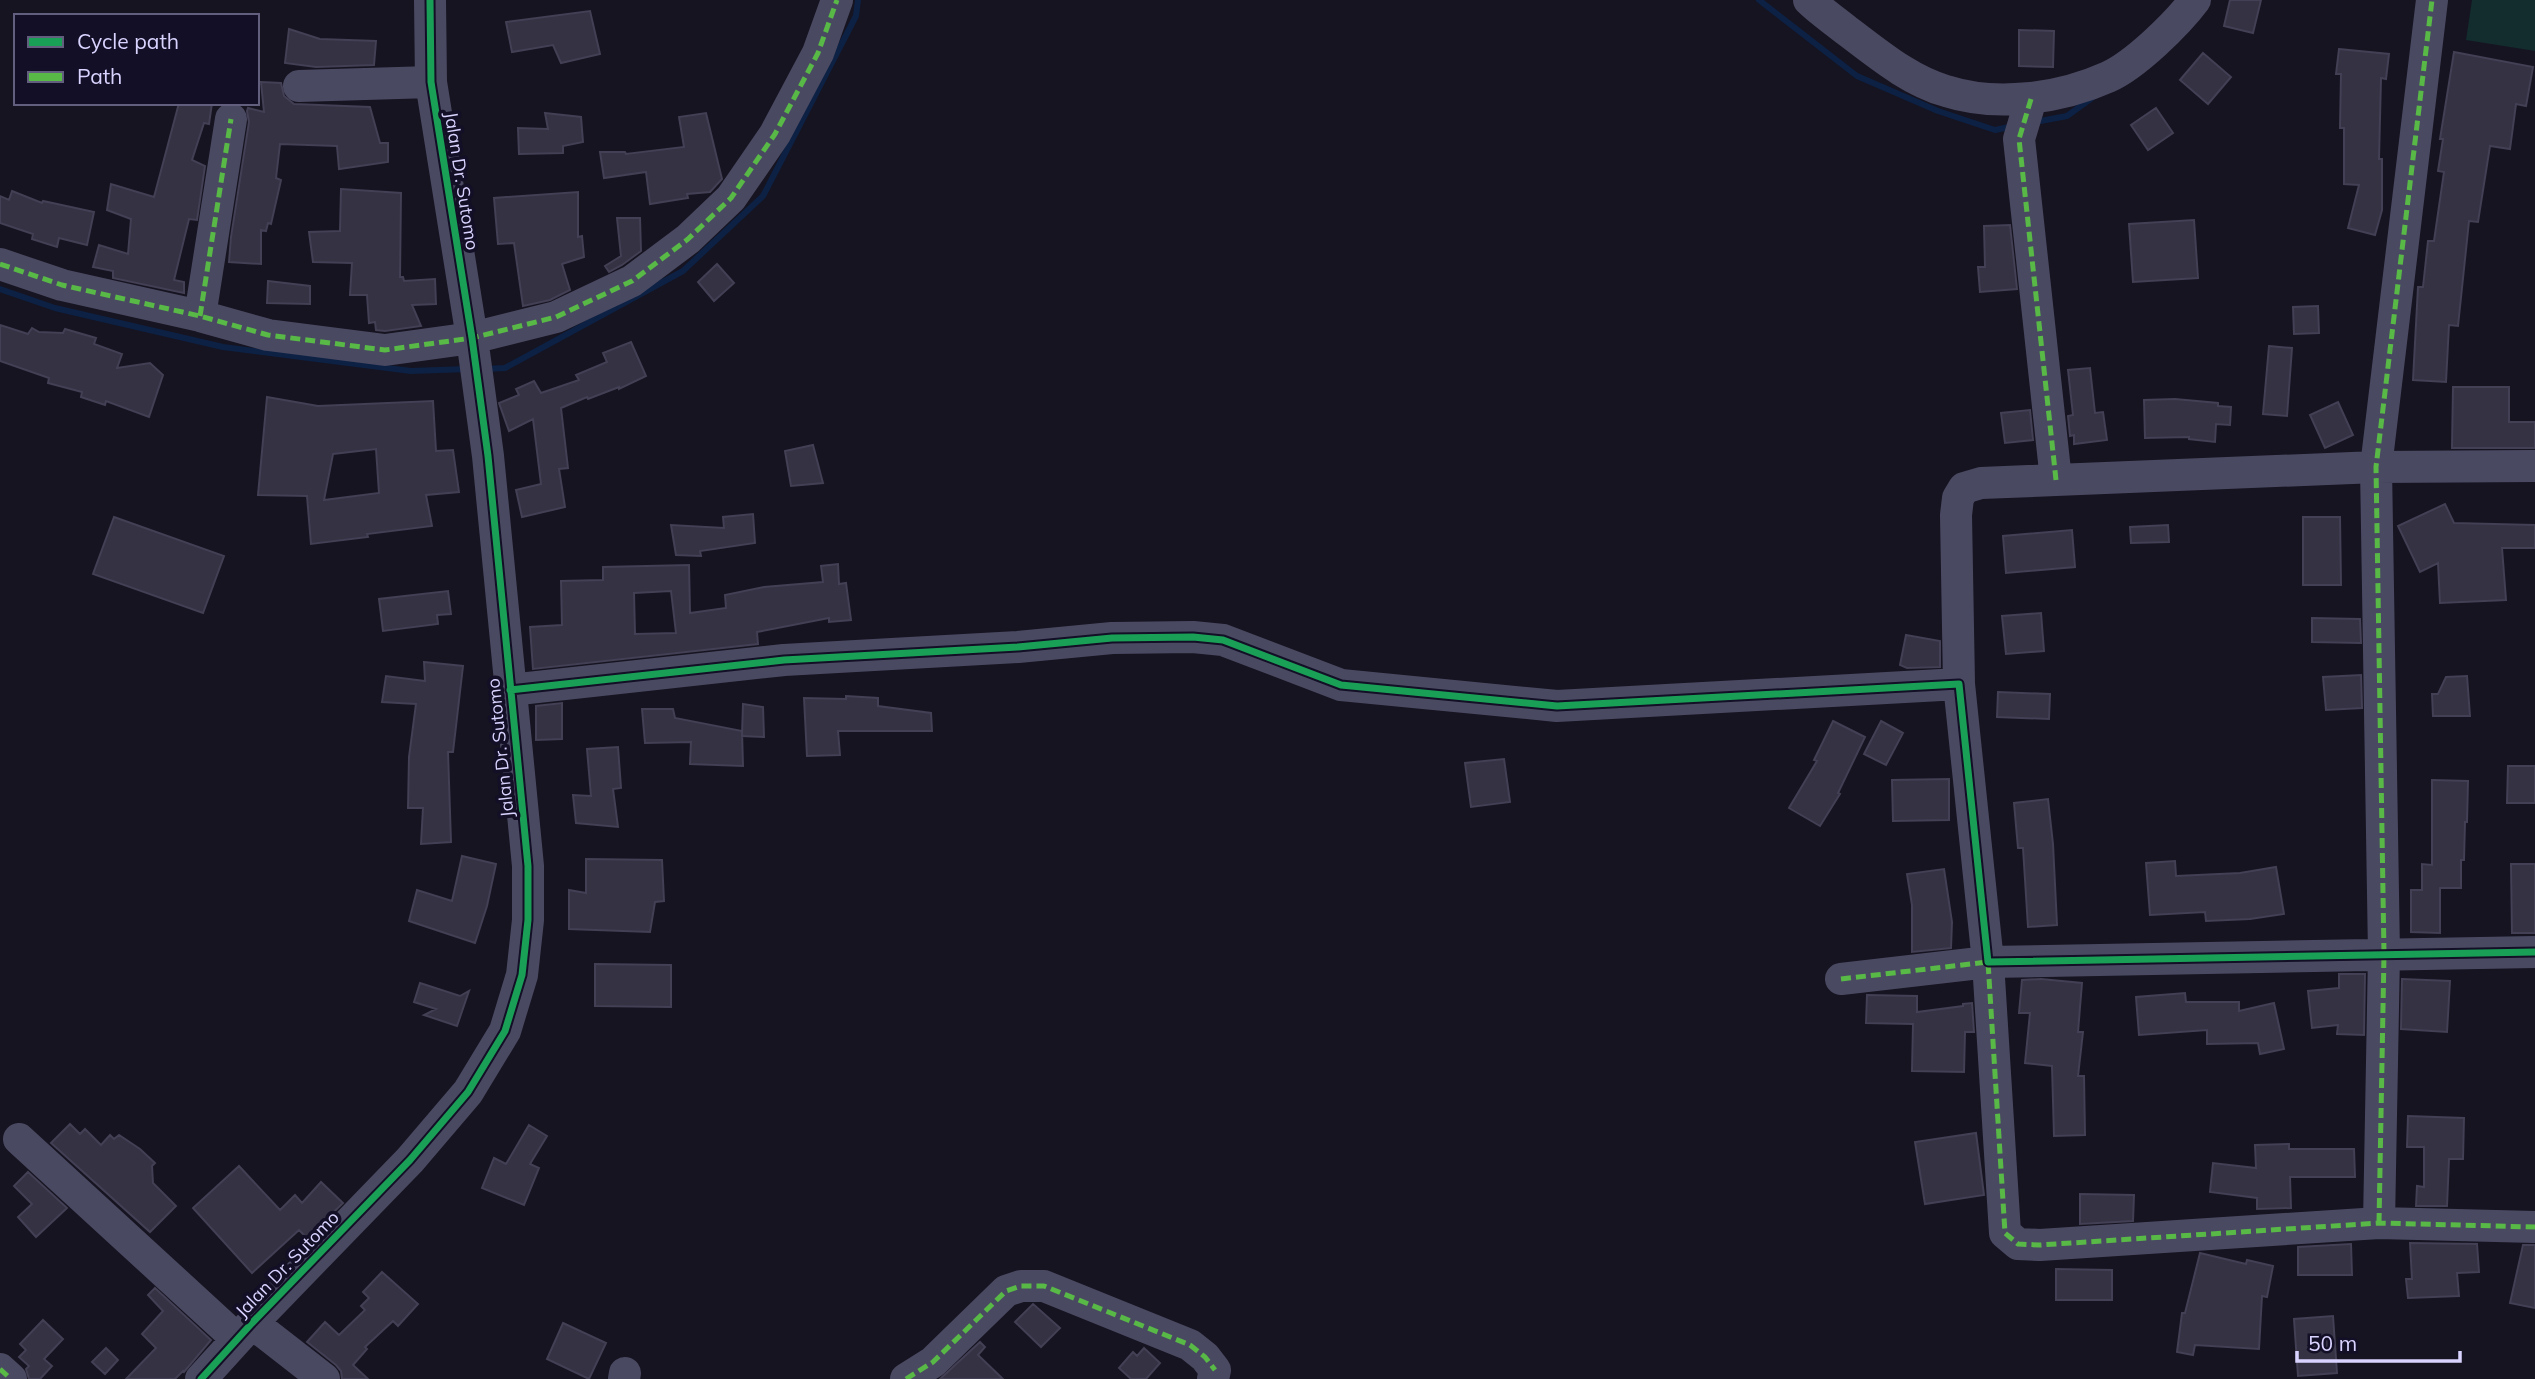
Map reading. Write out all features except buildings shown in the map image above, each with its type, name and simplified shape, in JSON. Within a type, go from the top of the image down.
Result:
[{"type":"street","name":"Jalan Dr. Sutomo","points":[[201,1379],[410,1160],[468,1092],[505,1031],[522,975],[528,919],[528,866],[482,416],[431,82],[430,0]]},
{"type":"street","points":[[0,264],[62,285],[200,316],[268,335],[385,350],[472,339],[556,317],[632,281],[688,239],[731,198],[775,134],[818,54],[837,0]]},
{"type":"street","points":[[1808,0],[1886,61],[1920,81],[2025,117],[2109,77],[2143,54],[2195,0]]},
{"type":"street","points":[[2379,1223],[2384,954],[2376,467],[2432,0]]},
{"type":"street","points":[[299,86],[431,82]]},
{"type":"street","points":[[2025,117],[2056,480]]},
{"type":"street","points":[[200,316],[231,119]]},
{"type":"street","points":[[2535,466],[2376,467],[1981,482],[1964,488],[1958,498],[1955,516],[1959,684],[1988,962],[2005,1233],[2018,1244],[2040,1245],[2379,1223],[2535,1227]]},
{"type":"street","points":[[510,690],[784,660],[1018,647],[1112,638],[1193,637],[1223,640],[1341,685],[1557,706],[1959,684]]},
{"type":"street","points":[[1841,979],[1988,962],[2535,952]]},
{"type":"street","points":[[19,1139],[245,1331],[324,1379]]},
{"type":"street","points":[[906,1379],[933,1362],[1006,1291],[1021,1286],[1045,1286],[1190,1345],[1205,1357],[1215,1370],[1213,1379]]},
{"type":"street","points":[[0,1369],[11,1379]]},
{"type":"green space","points":[[2472,0],[2535,0],[2535,51],[2466,40]]},
{"type":"waterway","points":[[486,369],[505,368],[683,271],[763,196],[856,16],[858,0]]},
{"type":"waterway","points":[[1759,0],[1857,76],[1938,111],[1995,130],[2014,126]]},
{"type":"waterway","points":[[2035,122],[2067,116],[2092,98]]},
{"type":"waterway","points":[[0,289],[55,308],[223,347],[411,371],[468,369]]},
{"type":"marked path","points":[[0,264],[62,285],[200,316],[268,335],[385,350],[472,338],[556,317],[632,281],[688,239],[731,198],[775,134],[818,53],[837,0]]},
{"type":"marked path","points":[[2379,1223],[2384,954],[2376,467],[2432,0]]},
{"type":"marked path","points":[[2031,99],[2019,139],[2056,480]]},
{"type":"marked path","points":[[200,316],[231,119]]},
{"type":"marked path","points":[[1841,979],[1988,962],[2005,1233],[2018,1244],[2040,1245],[2379,1223],[2535,1227]]},
{"type":"marked path","points":[[906,1379],[933,1362],[1006,1291],[1021,1286],[1044,1286],[1190,1345],[1205,1357],[1215,1370]]},
{"type":"marked path","points":[[0,1369],[11,1379]]},
{"type":"cycle path","points":[[201,1379],[410,1160],[468,1092],[505,1031],[522,975],[528,920],[528,866],[488,456],[431,82],[430,0]]},
{"type":"cycle path","points":[[510,690],[784,660],[1018,647],[1112,638],[1193,637],[1223,640],[1341,685],[1557,706],[1959,684],[1988,962],[2535,952]]}]
